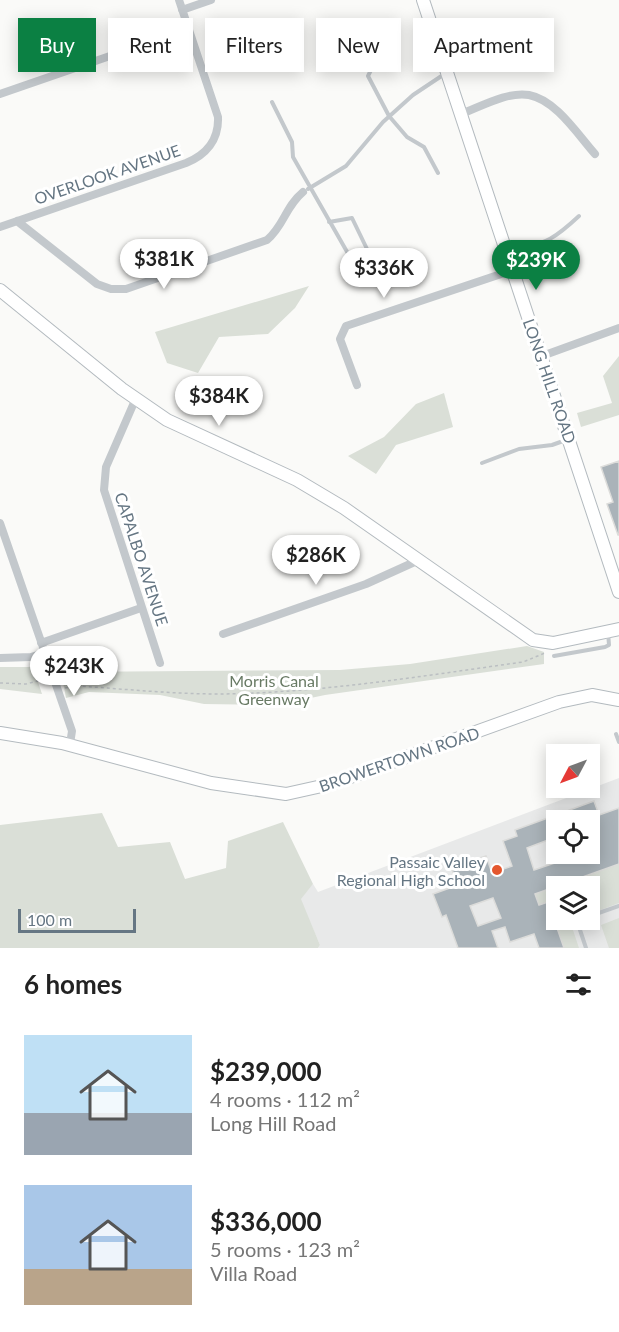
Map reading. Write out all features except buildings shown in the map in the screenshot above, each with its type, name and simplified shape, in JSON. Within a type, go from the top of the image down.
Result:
[{"type":"street","name":"OVERLOOK AVENUE","points":[[179,0],[185,18]]},
{"type":"street","points":[[182,10],[211,0]]},
{"type":"street","name":"LONG HILL ROAD","points":[[423,0],[429,18]]},
{"type":"street","name":"OVERLOOK AVENUE","points":[[0,227],[186,163],[205,152],[217,132],[218,117],[193,44]]},
{"type":"street","points":[[0,94],[108,57]]},
{"type":"street","name":"LONG HILL ROAD","points":[[447,72],[618,587]]},
{"type":"street","points":[[460,114],[511,97],[528,94],[554,108],[595,154]]},
{"type":"street","points":[[17,221],[97,284],[111,289],[126,289],[267,240],[278,230],[291,202],[306,190]]},
{"type":"street","points":[[357,385],[340,339],[346,326],[513,270]]},
{"type":"street","points":[[0,290],[167,420],[297,480],[369,524],[533,640],[553,643],[613,631]]},
{"type":"street","points":[[542,356],[619,328]]},
{"type":"street","name":"CAPALBO AVENUE","points":[[136,398],[106,467],[103,483],[160,663]]},
{"type":"street","points":[[0,523],[72,731],[69,744]]},
{"type":"street","points":[[223,634],[374,581],[418,560]]},
{"type":"street","points":[[41,643],[141,608]]},
{"type":"street","points":[[0,658],[31,657],[44,653]]},
{"type":"street","name":"BROWERTOWN ROAD","points":[[0,733],[69,744],[212,783],[286,794],[331,784],[559,702],[592,695],[619,700]]},
{"type":"lane","points":[[370,72],[368,76],[389,116],[407,137],[424,147],[438,173]]},
{"type":"lane","points":[[306,190],[346,166],[389,116],[413,95],[447,72]]},
{"type":"lane","points":[[272,102],[292,142],[293,157],[306,190],[350,257],[368,249],[352,218],[329,222]]},
{"type":"lane","points":[[507,254],[542,245],[557,237],[579,216]]},
{"type":"lane","points":[[482,463],[519,449],[552,445],[569,438]]},
{"type":"lane","points":[[554,656],[605,647],[609,645],[613,631]]},
{"type":"lane","points":[[616,734],[619,742]]},
{"type":"lane","points":[[600,913],[619,906]]},
{"type":"lane","points":[[580,930],[586,948]]},
{"type":"path","points":[[0,683],[26,684],[48,678],[61,689],[78,686],[167,692],[276,692],[523,662],[547,652]]},
{"type":"shaded area","name":"Passaic Valley Regional High School","points":[[619,778],[619,948],[318,948],[320,945],[300,899],[313,884],[318,892],[566,798],[600,798],[600,785]]},
{"type":"green space","points":[[309,286],[295,308],[268,334],[219,337],[198,373],[167,363],[155,332]]},
{"type":"green space","points":[[619,356],[619,415],[581,427],[577,413],[612,403],[603,376]]},
{"type":"green space","points":[[444,393],[453,427],[396,445],[376,474],[348,456],[384,437],[416,404]]},
{"type":"green space","name":"Morris Canal Greenway","points":[[527,646],[544,652],[544,664],[325,695],[277,705],[204,704],[160,695],[89,692],[66,698],[61,672],[340,670],[410,664]]},
{"type":"green space","points":[[0,667],[33,667],[42,694],[0,689]]},
{"type":"green space","points":[[102,813],[118,847],[170,842],[185,879],[226,868],[228,841],[283,822],[313,884],[301,899],[320,945],[318,948],[0,948],[0,825]]},
{"type":"green space","points":[[619,858],[619,903],[600,910],[600,876],[585,876],[610,867]]},
{"type":"green space","points":[[546,890],[546,903],[539,905],[535,894]]},
{"type":"green space","points":[[619,918],[619,948],[609,948],[601,925]]},
{"type":"green space","points":[[558,930],[573,930],[579,948],[564,948]]},
{"type":"place","name":"Passaic Valley Regional High School","points":[[497,870]]}]
